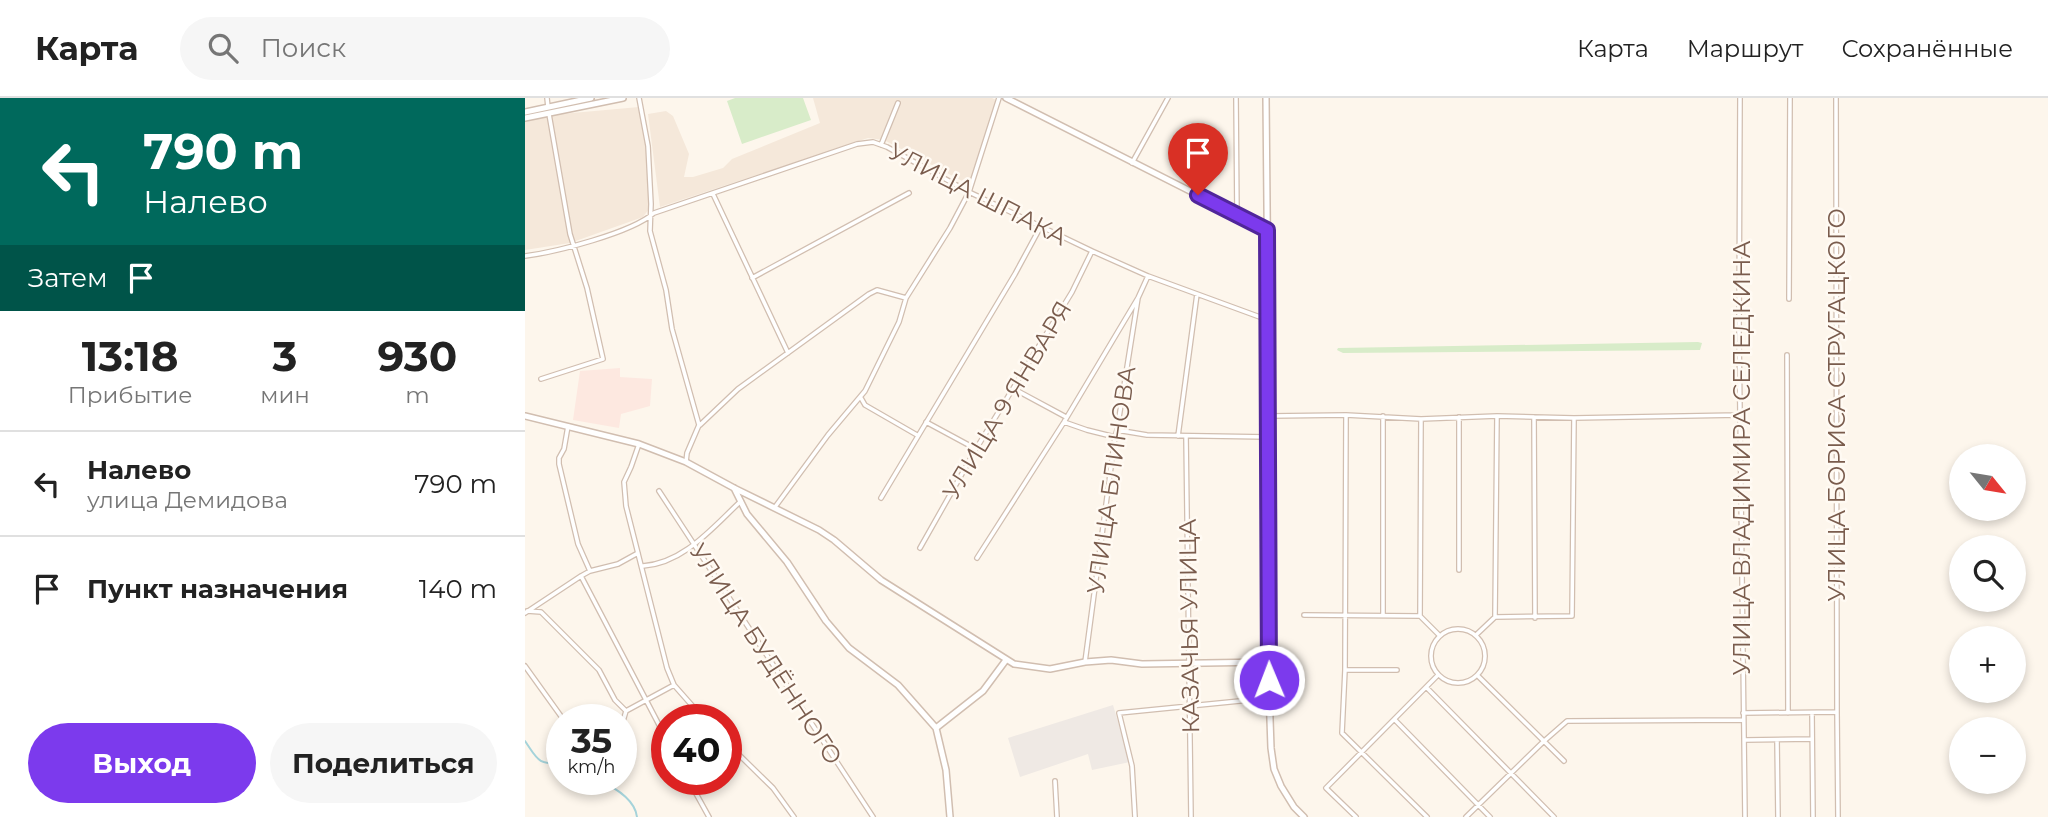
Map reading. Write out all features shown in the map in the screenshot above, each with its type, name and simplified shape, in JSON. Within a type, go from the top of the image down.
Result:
[{"type":"street","points":[[541,379],[603,359],[587,288],[573,246],[547,98]]},
{"type":"street","points":[[525,118],[591,98]]},
{"type":"street","points":[[525,112],[623,98]]},
{"type":"street","points":[[639,98],[648,146],[652,204],[650,230],[666,290],[672,329],[699,425]]},
{"type":"street","points":[[775,507],[828,435],[861,398],[899,322],[907,298],[950,228],[969,191],[999,98]]},
{"type":"street","points":[[1006,98],[1267,230]]},
{"type":"street","points":[[1132,163],[1168,98]]},
{"type":"street","points":[[1235,98],[1237,215]]},
{"type":"street","points":[[1266,98],[1271,748],[1274,769],[1281,786],[1304,817]]},
{"type":"street","name":"УЛИЦА ВЛАДИМИРА СЕЛЕДКИНА","points":[[1740,98],[1740,415],[1745,817]]},
{"type":"street","points":[[1789,299],[1790,98]]},
{"type":"street","name":"УЛИЦА БОРИСА СТРУГАЦКОГО","points":[[1836,98],[1838,817]]},
{"type":"street","points":[[881,145],[898,103]]},
{"type":"street","name":"УЛИЦА ШПАКА","points":[[525,256],[573,246],[638,224],[654,213],[866,142],[881,145],[969,191],[1148,276],[1268,320]]},
{"type":"street","points":[[752,278],[909,193]]},
{"type":"street","points":[[713,194],[788,353]]},
{"type":"street","points":[[881,498],[1041,226]]},
{"type":"street","name":"УЛИЦА 9 ЯНВАРЯ","points":[[920,548],[976,449],[1072,292],[1092,251]]},
{"type":"street","points":[[977,558],[1065,419],[1138,298],[1148,276]]},
{"type":"street","points":[[686,462],[699,425],[738,388],[877,290],[907,298]]},
{"type":"street","points":[[1178,436],[1197,294]]},
{"type":"street","name":"УЛИЦА БЛИНОВА","points":[[1085,662],[1115,437],[1138,298]]},
{"type":"street","points":[[1787,355],[1788,713]]},
{"type":"street","points":[[1014,389],[1087,430],[1115,437]]},
{"type":"street","points":[[861,398],[865,405],[917,435]]},
{"type":"street","points":[[1269,416],[1346,415],[1421,419],[1740,415]]},
{"type":"street","points":[[1346,415],[1345,670],[1342,733],[1427,817]]},
{"type":"street","points":[[525,416],[639,443],[686,462],[819,530],[881,580],[1006,660],[1026,667],[1050,669],[1111,660],[1142,664],[1269,662]]},
{"type":"street","points":[[1383,416],[1383,615]]},
{"type":"street","points":[[1495,617],[1497,416]]},
{"type":"street","points":[[1459,417],[1459,570]]},
{"type":"street","points":[[1534,417],[1535,618]]},
{"type":"street","points":[[1476,635],[1495,617],[1572,616],[1574,418]]},
{"type":"street","points":[[1420,616],[1421,419]]},
{"type":"street","points":[[926,422],[976,449]]},
{"type":"street","points":[[568,426],[559,464],[578,544],[590,571]]},
{"type":"street","points":[[1117,430],[1147,435],[1268,438]]},
{"type":"street","name":"КАЗАЧЬЯ УЛИЦА","points":[[1186,436],[1191,817]]},
{"type":"street","points":[[639,443],[624,482],[626,506],[667,668],[674,685],[691,704]]},
{"type":"street","points":[[734,488],[747,514],[787,562],[826,621],[849,648],[898,685],[936,728],[946,770],[950,817]]},
{"type":"street","name":"УЛИЦА БУДЁННОГО","points":[[659,491],[873,817]]},
{"type":"street","points":[[642,566],[668,561],[695,545],[741,501]]},
{"type":"street","points":[[526,611],[590,571],[618,564],[638,553]]},
{"type":"street","points":[[581,576],[651,712]]},
{"type":"street","points":[[526,611],[541,611],[599,670],[619,704]]},
{"type":"street","points":[[1304,615],[1420,616],[1439,635]]},
{"type":"street","points":[[1455,629],[1465,629],[1476,635],[1483,643],[1485,653],[1478,676],[1464,684],[1455,684],[1438,675],[1430,654],[1439,635],[1455,629]]},
{"type":"street","points":[[936,728],[983,691],[1006,660]]},
{"type":"street","points":[[525,666],[552,704]]},
{"type":"street","points":[[1345,670],[1397,670]]},
{"type":"street","points":[[1356,817],[1326,788],[1438,675]]},
{"type":"street","points":[[1478,676],[1564,761]]},
{"type":"street","points":[[637,706],[674,685]]},
{"type":"street","points":[[1427,688],[1554,817]]},
{"type":"street","points":[[1135,817],[1132,766],[1119,713],[1270,698]]},
{"type":"street","points":[[1743,713],[1837,712]]},
{"type":"street","points":[[1812,713],[1813,817]]},
{"type":"street","points":[[1395,720],[1490,817]]},
{"type":"street","points":[[1467,817],[1567,721],[1743,720]]},
{"type":"street","points":[[1744,740],[1812,739]]},
{"type":"street","points":[[1777,740],[1778,817]]},
{"type":"street","points":[[742,758],[773,788],[794,817]]},
{"type":"street","points":[[1055,781],[1057,817]]},
{"type":"street","points":[[697,795],[709,817]]},
{"type":"street","points":[[1291,817],[1296,809]]},
{"type":"shaded area","points":[[813,98],[996,100],[970,185],[884,140],[868,138],[660,207],[648,114],[666,111],[673,116],[689,154],[684,177],[693,177],[723,168],[732,159],[820,123]]},
{"type":"shaded area","points":[[639,107],[647,151],[649,209],[643,217],[570,243],[525,250],[525,122],[550,115]]},
{"type":"shaded area","points":[[620,368],[620,377],[652,379],[650,406],[621,414],[619,428],[573,420],[580,371]]},
{"type":"shaded area","points":[[1113,705],[1130,762],[1092,770],[1088,754],[1020,777],[1008,738]]},
{"type":"green space","points":[[735,98],[803,98],[811,120],[742,144],[727,101]]},
{"type":"green space","points":[[1702,343],[1700,350],[1343,353],[1337,350],[1338,348]]},
{"type":"waterway","points":[[525,741],[539,760],[546,763]]},
{"type":"waterway","points":[[623,795],[632,804],[637,817]]},
{"type":"route","points":[[1198,195],[1267,230],[1269,680]]}]
